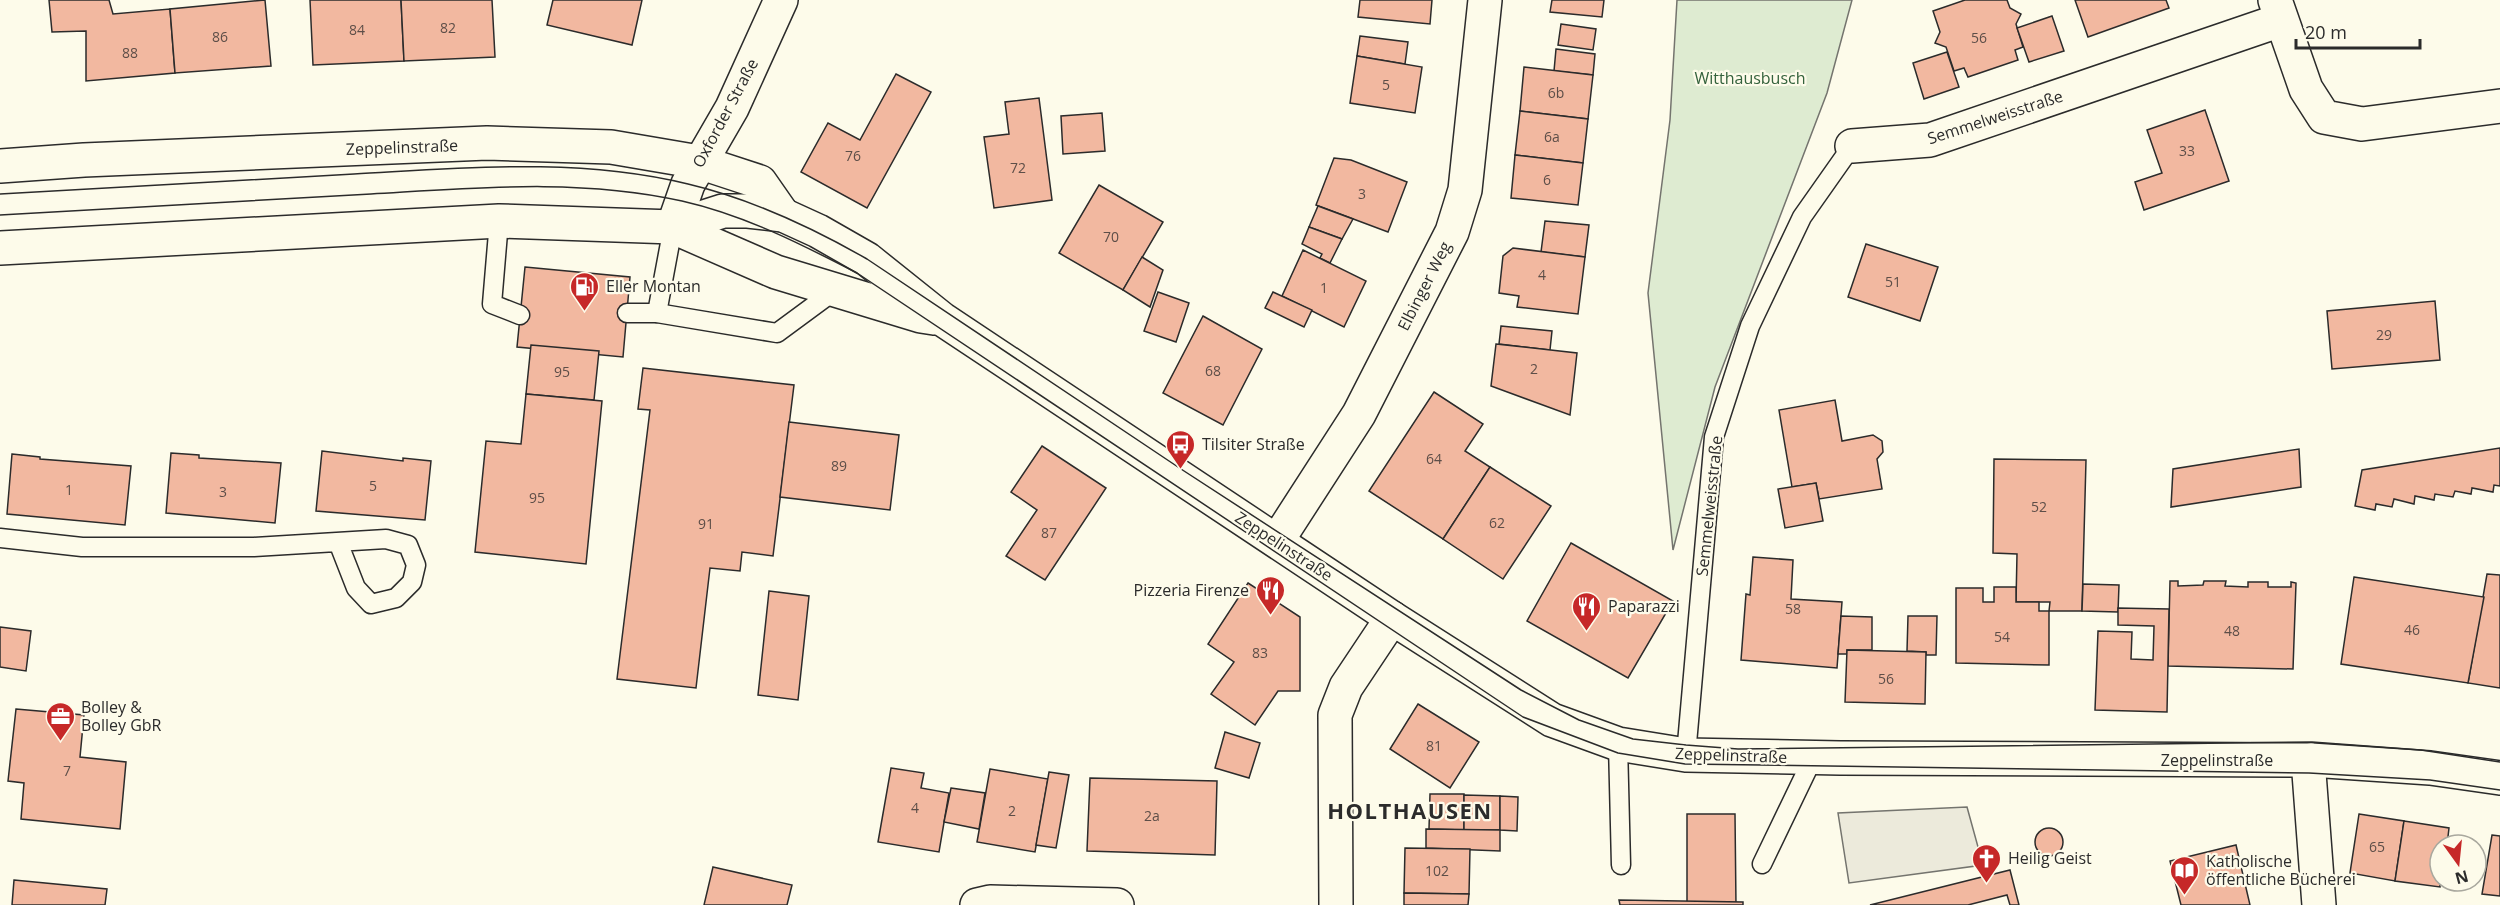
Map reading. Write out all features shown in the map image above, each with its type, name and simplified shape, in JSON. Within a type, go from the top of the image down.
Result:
[{"type":"street","name":"Oxforder Straße","points":[[673,227],[681,200],[699,162],[732,108],[781,0]]},
{"type":"street","name":"Elbinger Weg","points":[[1277,541],[1359,414],[1452,232],[1465,190],[1485,0]]},
{"type":"street","points":[[2278,10],[2306,89],[2324,117],[2362,124],[2500,106]]},
{"type":"street","name":"Semmelweisstraße","points":[[1852,146],[1930,140],[2278,10]]},
{"type":"street","name":"Zeppelinstraße","points":[[0,166],[84,160],[487,143],[611,147],[699,162],[760,182],[783,215]]},
{"type":"street","name":"Zeppelinstraße","points":[[0,248],[499,221],[673,227],[723,211],[783,215],[818,231],[867,259],[942,319],[1392,618],[1552,720],[1618,744],[1686,755],[1813,758],[2311,760],[2430,768],[2500,778]]},
{"type":"street","name":"Zeppelinstraße","points":[[673,227],[776,272],[921,316],[942,319]]},
{"type":"street","points":[[1336,905],[1335,715],[1346,687],[1392,618]]},
{"type":"street","points":[[2311,760],[2309,773],[2319,905]]},
{"type":"street","points":[[977,905],[990,902],[1117,905]]},
{"type":"lane","name":"Semmelweisstraße","points":[[1686,755],[1714,437],[1750,326],[1802,217],[1852,146]]},
{"type":"lane","points":[[499,221],[492,304],[520,315]]},
{"type":"lane","points":[[657,313],[673,227]]},
{"type":"lane","points":[[627,313],[657,313],[777,333],[834,291]]},
{"type":"lane","points":[[0,538],[82,547],[254,547],[386,539],[408,545],[417,565],[412,582],[396,598],[371,604],[356,588],[338,542]]},
{"type":"lane","points":[[1618,744],[1621,865]]},
{"type":"lane","points":[[1762,864],[1813,758]]},
{"type":"green space","name":"Witthausbusch","points":[[1677,0],[1852,0],[1827,93],[1715,387],[1673,550],[1648,293],[1670,120]]},
{"type":"shaded area","points":[[1967,807],[1983,865],[1849,883],[1838,813]]},
{"type":"building","points":[[49,0],[109,0],[113,14],[170,9],[175,73],[86,81],[86,31],[52,32]]},
{"type":"building","points":[[265,0],[271,66],[175,73],[170,9]]},
{"type":"building","points":[[310,0],[401,0],[404,61],[313,65]]},
{"type":"building","points":[[401,0],[492,0],[495,57],[404,61]]},
{"type":"building","points":[[553,0],[642,0],[632,45],[547,25]]},
{"type":"building","points":[[1360,0],[1432,0],[1430,24],[1358,17]]},
{"type":"building","points":[[1552,0],[1604,0],[1602,17],[1550,12]]},
{"type":"building","points":[[1965,0],[2007,0],[2010,8],[2021,14],[2016,24],[2023,47],[2015,50],[2018,60],[1968,77],[1964,68],[1954,71],[1946,47],[1935,43],[1940,32],[1933,11]]},
{"type":"building","points":[[2075,0],[2166,0],[2169,8],[2088,37]]},
{"type":"building","points":[[2052,16],[2064,51],[2029,62],[2017,28]]},
{"type":"building","points":[[1561,24],[1596,29],[1593,50],[1558,45]]},
{"type":"building","points":[[1360,36],[1408,42],[1405,64],[1357,56]]},
{"type":"building","points":[[1556,49],[1595,54],[1593,75],[1554,71]]},
{"type":"building","points":[[1947,52],[1959,87],[1924,99],[1913,63]]},
{"type":"building","points":[[1357,56],[1422,67],[1415,113],[1350,103]]},
{"type":"building","points":[[1524,67],[1593,75],[1588,119],[1520,111]]},
{"type":"building","points":[[896,74],[931,92],[867,208],[801,172],[828,123],[860,140]]},
{"type":"building","points":[[1039,98],[1052,200],[994,208],[984,137],[1009,134],[1005,102]]},
{"type":"building","points":[[2205,110],[2229,181],[2144,210],[2135,182],[2162,173],[2147,130]]},
{"type":"building","points":[[1520,111],[1588,119],[1583,163],[1515,155]]},
{"type":"building","points":[[1102,113],[1105,151],[1063,154],[1061,116]]},
{"type":"building","points":[[1515,155],[1583,163],[1578,205],[1511,198]]},
{"type":"building","points":[[1334,158],[1351,160],[1407,182],[1388,232],[1316,205]]},
{"type":"building","points":[[1099,185],[1163,222],[1123,290],[1059,253]]},
{"type":"building","points":[[1318,206],[1353,219],[1342,239],[1309,227]]},
{"type":"building","points":[[1545,221],[1589,225],[1585,257],[1541,252]]},
{"type":"building","points":[[1309,227],[1342,239],[1330,263],[1320,258],[1322,254],[1302,244]]},
{"type":"building","points":[[1866,244],[1938,267],[1920,321],[1848,297]]},
{"type":"building","points":[[1513,248],[1585,257],[1578,314],[1517,307],[1519,296],[1499,293],[1503,256]]},
{"type":"building","points":[[1303,250],[1366,281],[1344,327],[1282,296]]},
{"type":"building","points":[[1142,257],[1163,270],[1150,307],[1123,290]]},
{"type":"building","points":[[525,267],[630,277],[623,357],[517,347]]},
{"type":"building","points":[[1158,292],[1189,303],[1176,342],[1144,331]]},
{"type":"building","points":[[1273,292],[1312,310],[1304,327],[1265,308]]},
{"type":"building","points":[[2435,301],[2440,360],[2332,369],[2327,311]]},
{"type":"building","points":[[1203,316],[1262,349],[1223,425],[1163,393]]},
{"type":"building","points":[[1501,326],[1552,331],[1550,350],[1499,344]]},
{"type":"building","points":[[1496,344],[1577,353],[1570,415],[1491,386]]},
{"type":"building","points":[[531,345],[599,351],[594,400],[526,394]]},
{"type":"building","points":[[643,368],[794,385],[773,556],[742,552],[740,571],[710,568],[696,688],[617,679],[650,410],[638,409]]},
{"type":"building","points":[[1434,392],[1483,424],[1465,451],[1490,467],[1443,539],[1369,491]]},
{"type":"building","points":[[526,394],[602,401],[586,564],[475,552],[486,441],[521,444]]},
{"type":"building","points":[[1835,400],[1842,441],[1873,435],[1882,441],[1883,452],[1877,459],[1882,489],[1819,499],[1816,483],[1792,487],[1779,410]]},
{"type":"building","points":[[789,422],[899,435],[890,510],[780,497]]},
{"type":"building","points":[[1042,446],[1106,488],[1045,580],[1006,556],[1037,510],[1011,492]]},
{"type":"building","points":[[2500,448],[2500,486],[2494,485],[2493,492],[2472,488],[2471,494],[2455,491],[2453,497],[2435,494],[2434,500],[2415,496],[2414,504],[2394,499],[2392,507],[2376,504],[2375,510],[2355,506],[2362,470]]},
{"type":"building","points":[[2299,449],[2301,487],[2171,507],[2173,469]]},
{"type":"building","points":[[322,451],[403,461],[403,458],[431,461],[425,520],[316,511]]},
{"type":"building","points":[[171,453],[199,455],[199,458],[281,463],[275,523],[166,513]]},
{"type":"building","points":[[12,454],[40,457],[40,459],[131,466],[125,525],[7,514]]},
{"type":"building","points":[[1994,459],[2086,460],[2082,611],[2049,611],[2050,602],[2016,602],[2017,554],[1993,553]]},
{"type":"building","points":[[1490,467],[1551,506],[1503,579],[1443,539]]},
{"type":"building","points":[[1816,483],[1823,521],[1785,528],[1778,489]]},
{"type":"building","points":[[1571,543],[1673,601],[1628,678],[1527,621]]},
{"type":"building","points":[[1753,557],[1793,560],[1791,599],[1842,602],[1837,668],[1741,660],[1746,594],[1750,595]]},
{"type":"building","points":[[2487,574],[2500,575],[2500,688],[2468,683]]},
{"type":"building","points":[[2354,577],[2484,597],[2468,683],[2341,664]]},
{"type":"building","points":[[2170,581],[2178,581],[2178,586],[2203,585],[2204,581],[2226,581],[2225,586],[2248,587],[2248,582],[2268,582],[2268,587],[2291,587],[2291,582],[2296,583],[2293,669],[2168,666]]},
{"type":"building","points":[[1248,583],[1300,617],[1300,691],[1278,691],[1255,725],[1211,694],[1234,662],[1208,644]]},
{"type":"building","points":[[2083,584],[2119,585],[2118,612],[2082,611]]},
{"type":"building","points":[[1994,587],[2016,587],[2016,602],[2039,602],[2039,611],[2049,611],[2049,665],[1956,663],[1956,588],[1983,588],[1983,602],[1994,602]]},
{"type":"building","points":[[769,591],[809,596],[798,700],[758,695]]},
{"type":"building","points":[[2118,608],[2169,609],[2167,712],[2095,710],[2098,631],[2132,632],[2131,659],[2153,660],[2154,626],[2118,625]]},
{"type":"building","points":[[1841,616],[1872,617],[1872,650],[1847,650],[1847,654],[1838,654]]},
{"type":"building","points":[[1908,616],[1937,616],[1936,655],[1907,651]]},
{"type":"building","points":[[0,627],[31,631],[26,671],[0,667]]},
{"type":"building","points":[[1847,650],[1926,652],[1925,704],[1845,702]]},
{"type":"building","points":[[1418,704],[1479,742],[1450,788],[1390,749]]},
{"type":"building","points":[[16,709],[84,715],[80,757],[126,762],[120,829],[21,819],[24,783],[8,781]]},
{"type":"building","points":[[1225,732],[1260,743],[1249,778],[1215,768]]},
{"type":"building","points":[[891,768],[924,773],[921,788],[949,793],[939,852],[878,842]]},
{"type":"building","points":[[990,769],[1048,779],[1035,852],[977,842]]},
{"type":"building","points":[[1049,772],[1069,775],[1056,848],[1036,845]]},
{"type":"building","points":[[1090,778],[1217,781],[1215,855],[1087,851]]},
{"type":"building","points":[[951,788],[985,793],[979,829],[944,822]]},
{"type":"building","points":[[1430,794],[1464,794],[1464,830],[1429,829]]},
{"type":"building","points":[[1464,795],[1500,796],[1500,830],[1464,830]]},
{"type":"building","points":[[1500,796],[1518,797],[1517,831],[1500,830]]},
{"type":"building","points":[[1687,814],[1735,814],[1736,905],[1687,905]]},
{"type":"building","points":[[2359,814],[2404,821],[2395,881],[2350,873]]},
{"type":"building","points":[[2404,821],[2449,828],[2448,833],[2428,833],[2428,885],[2395,881]]},
{"type":"building","points":[[2049,828],[2059,832],[2063,842],[2059,852],[2049,856],[2039,852],[2035,842],[2039,832]]},
{"type":"building","points":[[1426,829],[1500,830],[1500,851],[1426,848]]},
{"type":"building","points":[[2492,835],[2500,836],[2500,896],[2482,894],[2488,893],[2488,859]]},
{"type":"building","points":[[2236,845],[2250,905],[2181,905],[2170,861]]},
{"type":"building","points":[[1405,848],[1470,849],[1469,894],[1404,893]]},
{"type":"building","points":[[713,867],[792,885],[787,905],[704,905]]},
{"type":"building","name":"Heilig Geist","points":[[2010,870],[2019,905],[2010,905],[2007,895],[1968,905],[1870,905]]},
{"type":"building","points":[[14,880],[107,889],[105,905],[12,905]]},
{"type":"building","points":[[1404,893],[1469,894],[1468,905],[1404,905]]},
{"type":"building","points":[[1619,900],[1743,902],[1743,905],[1620,905]]},
{"type":"tram line","points":[[0,194],[479,167],[563,167],[605,170],[647,176],[712,190],[803,225],[867,259],[1181,469],[1521,690],[1579,720],[1633,739],[1738,749],[2312,742],[2421,750],[2500,762]]},
{"type":"tram line","points":[[0,215],[449,189],[527,187],[605,189],[682,201],[750,222],[857,273],[1523,717],[1618,753],[1685,764],[2309,773],[2430,780],[2500,790]]},
{"type":"place","name":"Eller Montan","points":[[585,312]]},
{"type":"place","name":"Tilsiter Straße","points":[[1181,470]]},
{"type":"place","name":"Pizzeria Firenze","points":[[1270,616]]},
{"type":"place","name":"Paparazzi","points":[[1587,632]]},
{"type":"place","name":"Bolley & Bolley GbR","points":[[60,742]]},
{"type":"place","name":"Heilig Geist","points":[[1987,884]]},
{"type":"place","name":"Katholische öffentliche Bücherei","points":[[2185,896]]},
{"type":"district","name":"HOLTHAUSEN","points":[[1410,811]]}]
